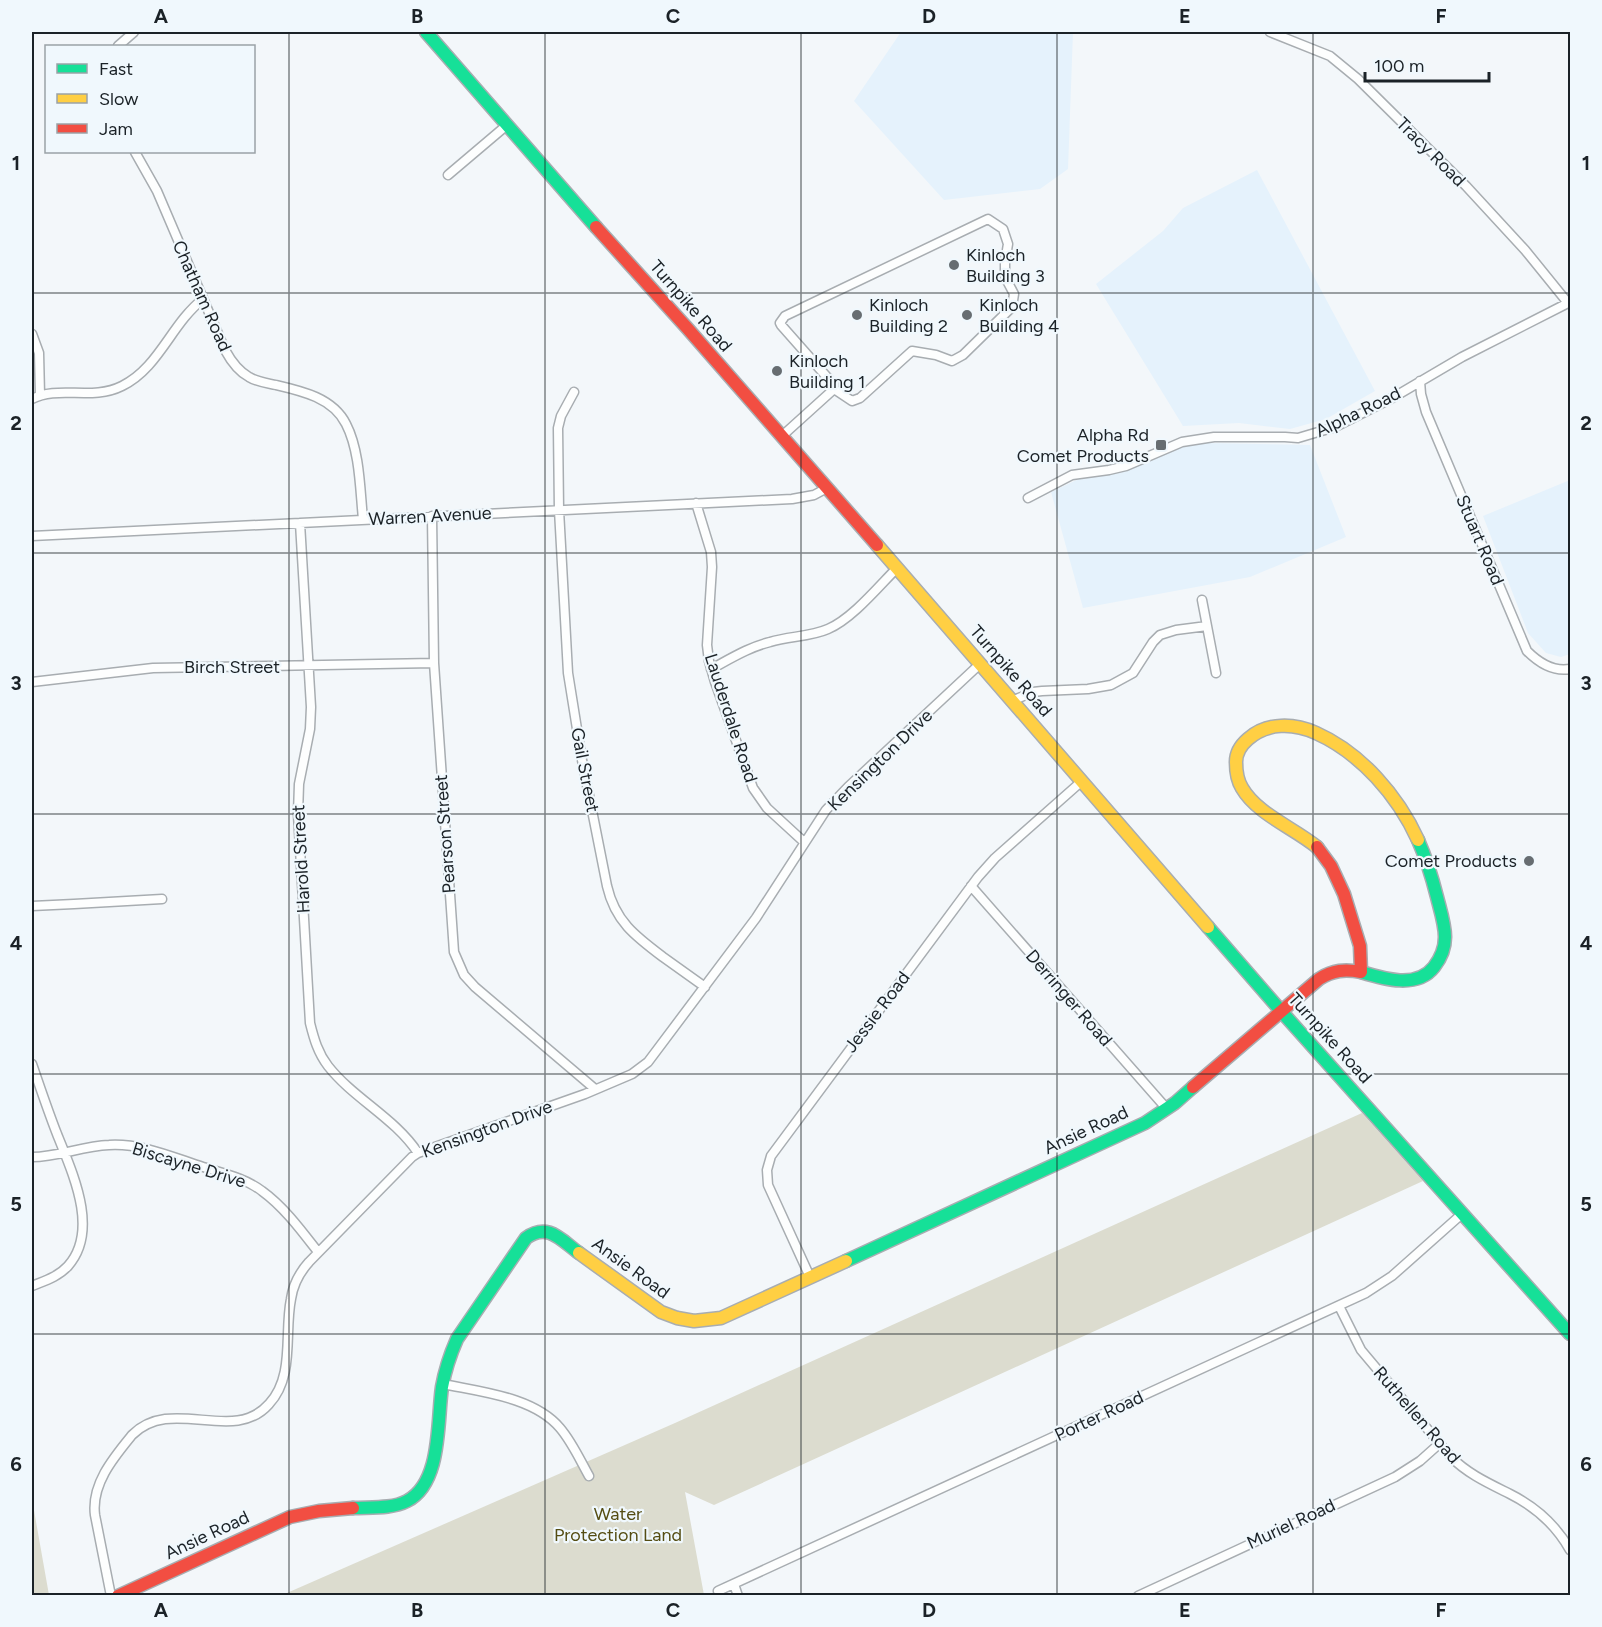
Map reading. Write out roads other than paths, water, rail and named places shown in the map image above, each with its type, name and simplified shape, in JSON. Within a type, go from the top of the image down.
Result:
[{"type":"street","points":[[119,45],[134,32]]},
{"type":"street","name":"Turnpike Road","points":[[426,32],[1014,700],[1281,1011],[1570,1334]]},
{"type":"street","name":"Tracy Road","points":[[1270,32],[1330,56],[1358,79],[1466,186],[1569,302]]},
{"type":"street","points":[[448,175],[507,125]]},
{"type":"street","name":"Chatham Road","points":[[136,153],[157,191],[231,362],[250,377],[262,382],[312,395],[325,402],[345,422],[354,446],[363,519]]},
{"type":"street","points":[[988,219],[1003,229],[1008,244],[1005,277],[1014,294],[1012,308],[963,355],[952,361],[936,355],[912,351],[860,398],[852,400],[834,389],[834,385],[783,329],[780,323],[785,316],[988,219]]},
{"type":"street","points":[[32,334],[39,353],[36,397],[50,393],[102,393],[126,384],[142,372],[184,316],[203,299]]},
{"type":"street","name":"Alpha Road","points":[[1028,498],[1072,475],[1109,471],[1126,466],[1182,442],[1214,437],[1285,436],[1298,438],[1335,427],[1394,397],[1462,357],[1569,302]]},
{"type":"street","name":"Stuart Road","points":[[1420,381],[1426,412],[1527,651],[1537,662],[1549,667],[1570,669]]},
{"type":"street","points":[[782,436],[834,389]]},
{"type":"street","name":"Gail Street","points":[[574,392],[559,422],[559,510],[567,659],[569,686],[608,893],[617,914],[631,931],[705,987]]},
{"type":"street","name":"Warren Avenue","points":[[32,536],[805,498],[827,489]]},
{"type":"street","name":"Lauderdale Road","points":[[696,503],[711,552],[707,645],[711,669],[753,788],[767,808],[804,842]]},
{"type":"street","name":"Pearson Street","points":[[432,516],[434,663],[452,941],[458,963],[464,975],[475,987],[595,1089]]},
{"type":"street","name":"Harold Street","points":[[300,523],[310,724],[299,784],[298,828],[310,1023],[314,1042],[327,1066],[402,1134],[418,1153]]},
{"type":"street","points":[[711,669],[758,645],[830,629],[853,611],[897,568]]},
{"type":"street","points":[[1202,600],[1216,673]]},
{"type":"street","points":[[1014,700],[1033,692],[1088,689],[1111,685],[1135,671],[1160,635],[1176,630],[1207,626]]},
{"type":"street","name":"Birch Street","points":[[32,682],[153,668],[434,663]]},
{"type":"street","name":"Kensington Drive","points":[[111,1596],[94,1505],[97,1489],[109,1466],[132,1435],[149,1422],[176,1417],[219,1421],[238,1420],[261,1412],[270,1404],[282,1382],[285,1370],[292,1292],[304,1268],[408,1160],[418,1153],[632,1074],[648,1062],[756,918],[826,810],[981,663]]},
{"type":"street","name":"Ansie Road","points":[[118,1596],[290,1517],[317,1511],[396,1504],[415,1496],[425,1485],[432,1471],[443,1384],[448,1360],[457,1339],[524,1240],[536,1232],[545,1231],[553,1234],[668,1316],[686,1321],[721,1318],[1145,1123],[1167,1109],[1319,979],[1328,974],[1345,970],[1408,981],[1428,973],[1442,956],[1446,943],[1445,931],[1421,846],[1411,825],[1395,801],[1363,765],[1339,744],[1318,732],[1299,727],[1281,725],[1266,727],[1249,738],[1239,749],[1236,767],[1239,785],[1245,795],[1256,804],[1312,843],[1330,865],[1341,886],[1360,947],[1360,972]]},
{"type":"street","name":"Jessie Road","points":[[810,1277],[768,1185],[766,1173],[769,1161],[971,885],[995,858],[1082,781]]},
{"type":"street","name":"Derringer Road","points":[[971,885],[1167,1109]]},
{"type":"street","points":[[32,906],[162,898]]},
{"type":"street","points":[[32,1064],[70,1167],[82,1219],[81,1239],[75,1255],[65,1269],[32,1287]]},
{"type":"street","name":"Biscayne Drive","points":[[32,1157],[112,1144],[145,1149],[235,1177],[255,1186],[271,1198],[290,1217],[318,1252]]},
{"type":"street","name":"Porter Road","points":[[718,1591],[1339,1306],[1382,1284],[1415,1258],[1463,1213]]},
{"type":"street","name":"Ruthellen Road","points":[[1339,1306],[1361,1350],[1439,1444],[1468,1472],[1537,1510],[1554,1526],[1570,1550]]},
{"type":"street","points":[[443,1384],[517,1400],[537,1410],[560,1428],[589,1476]]},
{"type":"street","name":"Muriel Road","points":[[1138,1596],[1395,1477],[1420,1461],[1439,1444]]},
{"type":"street","points":[[734,1584],[738,1596]]},
{"type":"place","name":"Kinloch Building 3","points":[[954,265]]},
{"type":"place","name":"Kinloch Building 2","points":[[857,315]]},
{"type":"place","name":"Kinloch Building 4","points":[[967,315]]},
{"type":"place","name":"Kinloch Building 1","points":[[777,371]]},
{"type":"place","name":"Alpha Rd Comet Products","points":[[1161,445]]},
{"type":"place","name":"Comet Products","points":[[1529,861]]},
{"type":"park label","name":"Water Protection Land","points":[[618,1524]]}]
